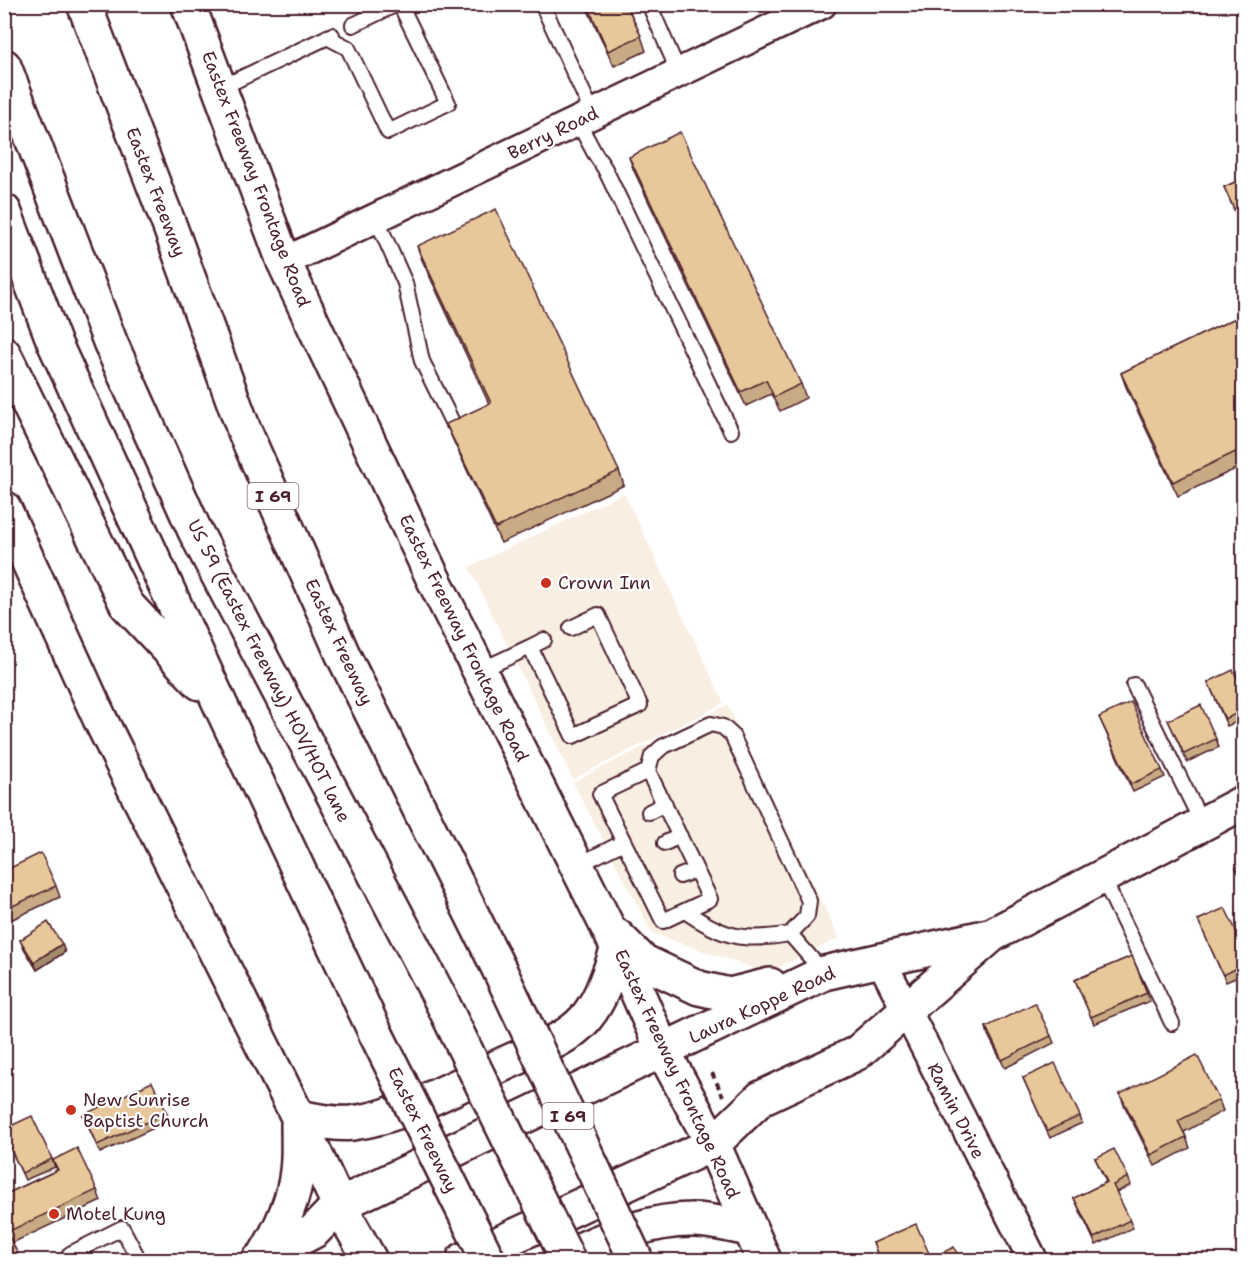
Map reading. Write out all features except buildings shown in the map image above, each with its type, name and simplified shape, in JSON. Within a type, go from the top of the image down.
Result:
[{"type":"main road","name":"Eastex Freeway","points":[[84,4],[174,237],[244,430],[342,655],[500,970],[636,1260]]},
{"type":"main road","name":"Eastex Freeway Frontage Road","points":[[188,4],[284,262],[432,576],[612,937],[663,1051],[713,1144],[764,1260]]},
{"type":"main road","name":"US 59 (Eastex Freeway) HOV/HOT lane","points":[[4,66],[111,344],[195,531],[440,998],[568,1260]]},
{"type":"main road","name":"Eastex Freeway","points":[[4,211],[54,342],[220,704],[376,1035],[488,1260]]},
{"type":"main road","points":[[4,354],[128,605],[220,704]]},
{"type":"main road","points":[[4,508],[100,719],[298,1117],[339,1205],[370,1260]]},
{"type":"main road","name":"Laura Koppe Road","points":[[463,1260],[713,1144],[761,1098],[856,1053],[992,935],[1244,802]]},
{"type":"main road","name":"Laura Koppe Road","points":[[261,1259],[314,1231],[339,1205],[824,973],[992,935]]},
{"type":"main road","points":[[298,1117],[331,1123],[353,1123],[383,1116],[434,1097],[518,1057],[559,1041],[585,1019],[602,993],[612,937],[642,961],[699,987],[730,995],[824,973]]},
{"type":"main road","points":[[261,1259],[276,1236],[292,1197],[297,1171],[298,1117]]},
{"type":"main road","points":[[559,1260],[607,1237],[663,1223],[691,1220],[750,1229]]},
{"type":"street","name":"Berry Road","points":[[284,262],[822,4]]},
{"type":"street","name":"Ramin Drive","points":[[881,960],[1033,1260]]},
{"type":"lane","points":[[220,88],[330,36],[348,48],[388,132],[448,103],[399,4],[353,25]]},
{"type":"lane","points":[[542,4],[586,118],[594,152],[606,170],[731,431]]},
{"type":"lane","points":[[665,4],[650,8],[679,73]]},
{"type":"lane","points":[[376,218],[405,283],[422,361],[452,422]]},
{"type":"lane","points":[[530,647],[573,736],[640,705],[598,615],[571,628]]},
{"type":"lane","points":[[480,671],[544,640]]},
{"type":"lane","points":[[1134,685],[1202,823]]},
{"type":"lane","points":[[648,771],[600,794],[621,825],[624,842],[635,856],[652,889],[663,921],[710,899],[648,771],[652,756],[662,747],[711,724],[723,727],[732,735],[809,901],[807,916],[790,934],[762,939],[737,938],[709,928],[685,911]]},
{"type":"lane","points":[[649,812],[665,804]]},
{"type":"lane","points":[[665,843],[680,837]]},
{"type":"lane","points":[[576,866],[624,842]]},
{"type":"lane","points":[[680,876],[696,870]]},
{"type":"lane","points":[[1102,876],[1172,1023]]},
{"type":"lane","points":[[790,934],[824,973]]},
{"type":"lane","points":[[70,1254],[122,1228],[139,1260]]},
{"type":"path","points":[[712,1073],[726,1102]]},
{"type":"shaded area","points":[[624,493],[724,703],[573,779],[469,567]]},
{"type":"shaded area","points":[[727,705],[839,938],[767,973],[652,933],[573,782]]},
{"type":"place","name":"Crown Inn","points":[[546,583]]},
{"type":"place","name":"New Sunrise Baptist Church","points":[[71,1110]]},
{"type":"place","name":"Motel Kung","points":[[54,1214]]}]
